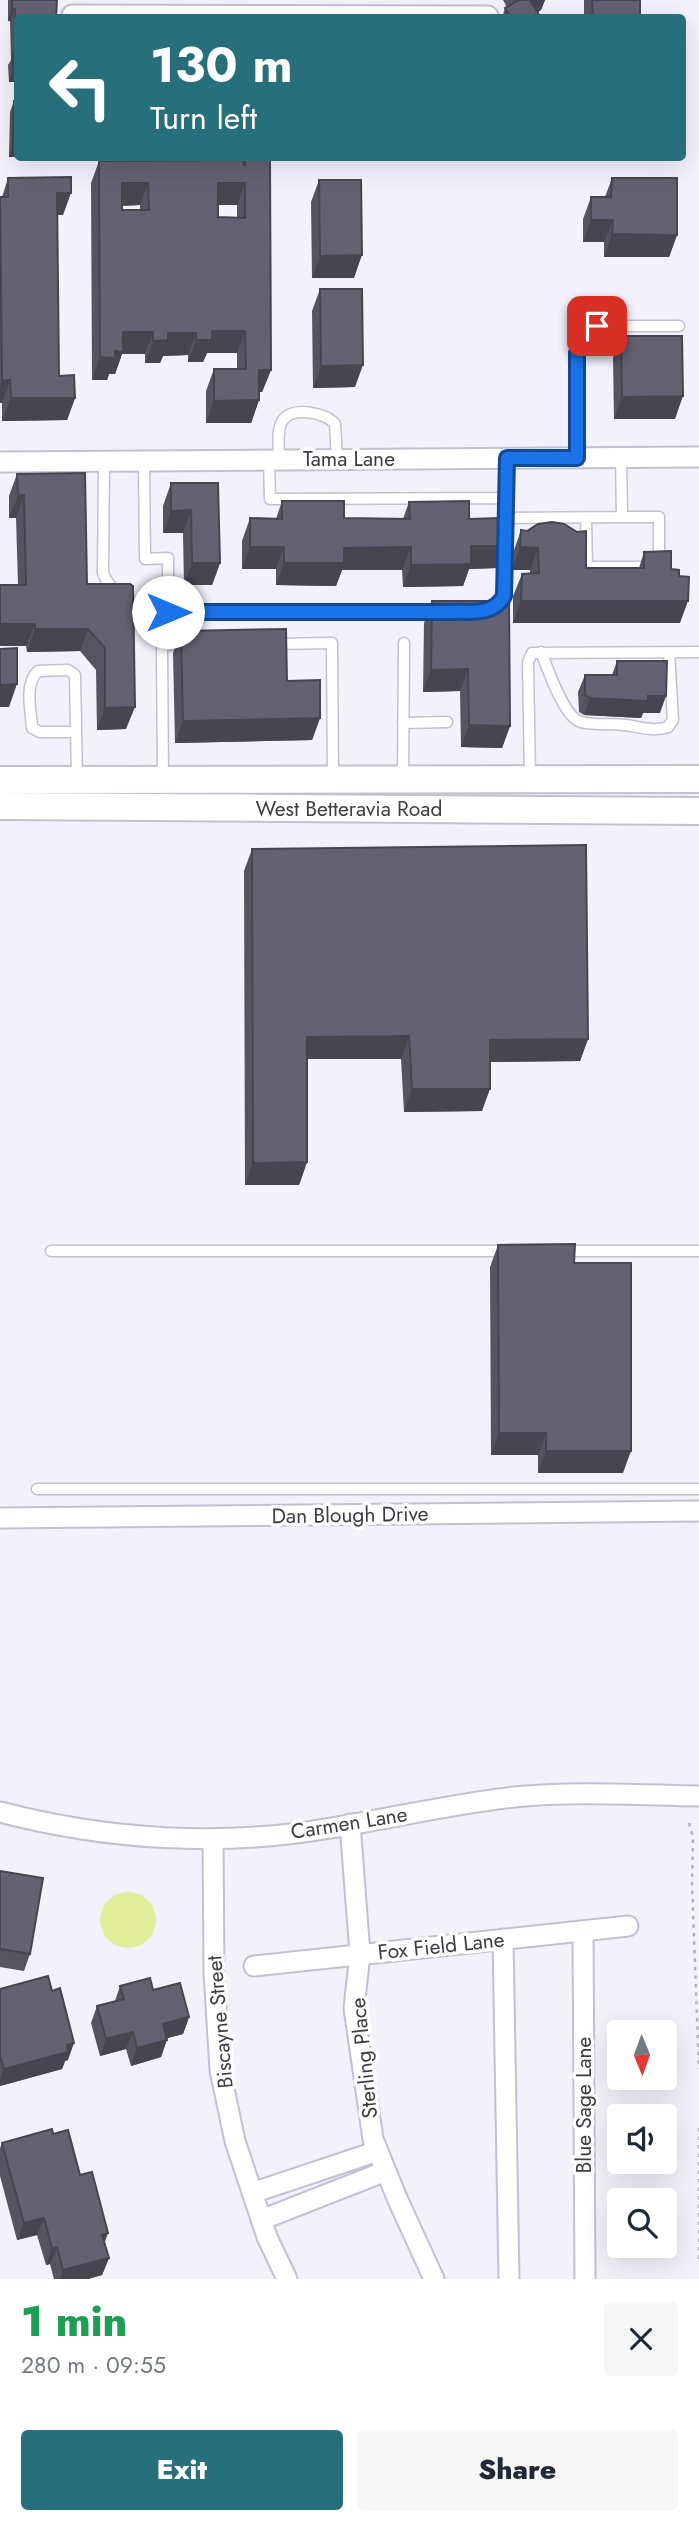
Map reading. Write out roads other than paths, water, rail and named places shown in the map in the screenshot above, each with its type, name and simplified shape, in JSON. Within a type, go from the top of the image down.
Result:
[{"type":"main road","name":"West Betteravia Road","points":[[0,780],[699,779]]},
{"type":"main road","name":"West Betteravia Road","points":[[0,806],[699,811]]},
{"type":"street","points":[[72,11],[283,7],[302,14]]},
{"type":"street","points":[[327,14],[385,8],[488,11]]},
{"type":"street","name":"Tama Lane","points":[[0,462],[699,457]]},
{"type":"street","name":"Dan Blough Drive","points":[[0,1518],[699,1511]]},
{"type":"street","name":"Carmen Lane","points":[[0,1812],[90,1831],[213,1839],[275,1835],[350,1825],[516,1797],[699,1796]]},
{"type":"street","name":"Sterling Place","points":[[350,1825],[360,1954],[354,2008],[373,2139],[434,2279]]},
{"type":"street","name":"Biscayne Street","points":[[213,1839],[214,1972],[220,2070],[235,2141],[261,2220],[287,2279]]},
{"type":"street","name":"Fox Field Lane","points":[[254,1966],[628,1926]]},
{"type":"street","name":"Blue Sage Lane","points":[[583,1931],[586,2279]]},
{"type":"street","points":[[503,1939],[509,2279]]},
{"type":"street","points":[[252,2193],[378,2151]]},
{"type":"street","points":[[261,2220],[386,2171]]},
{"type":"lane","points":[[577,458],[577,353],[584,334],[597,326],[679,326]]},
{"type":"lane","points":[[337,459],[337,432],[333,420],[324,415],[302,413],[286,416],[281,422],[270,499],[506,498]]},
{"type":"lane","points":[[621,457],[622,517]]},
{"type":"lane","points":[[488,611],[500,603],[504,596],[507,458]]},
{"type":"lane","points":[[104,461],[103,573],[106,581],[139,608],[152,612],[452,612]]},
{"type":"lane","points":[[144,461],[145,559],[168,558],[168,612]]},
{"type":"lane","points":[[506,518],[586,517],[659,517],[659,567],[587,567],[586,517]]},
{"type":"lane","points":[[267,644],[331,643],[333,779]]},
{"type":"lane","points":[[403,779],[404,643]]},
{"type":"lane","points":[[163,780],[162,645],[201,644]]},
{"type":"lane","points":[[541,652],[566,710],[573,719],[583,723],[620,724],[659,730],[668,727],[673,720],[669,652]]},
{"type":"lane","points":[[530,779],[528,662],[532,653],[699,652]]},
{"type":"lane","points":[[76,732],[40,732],[32,728],[30,696],[32,677],[38,671],[68,670],[75,675],[77,780]]},
{"type":"lane","points":[[403,723],[447,722]]},
{"type":"lane","points":[[51,1251],[518,1251]]},
{"type":"lane","points":[[555,1251],[699,1251]]},
{"type":"lane","points":[[37,1489],[699,1489]]}]
